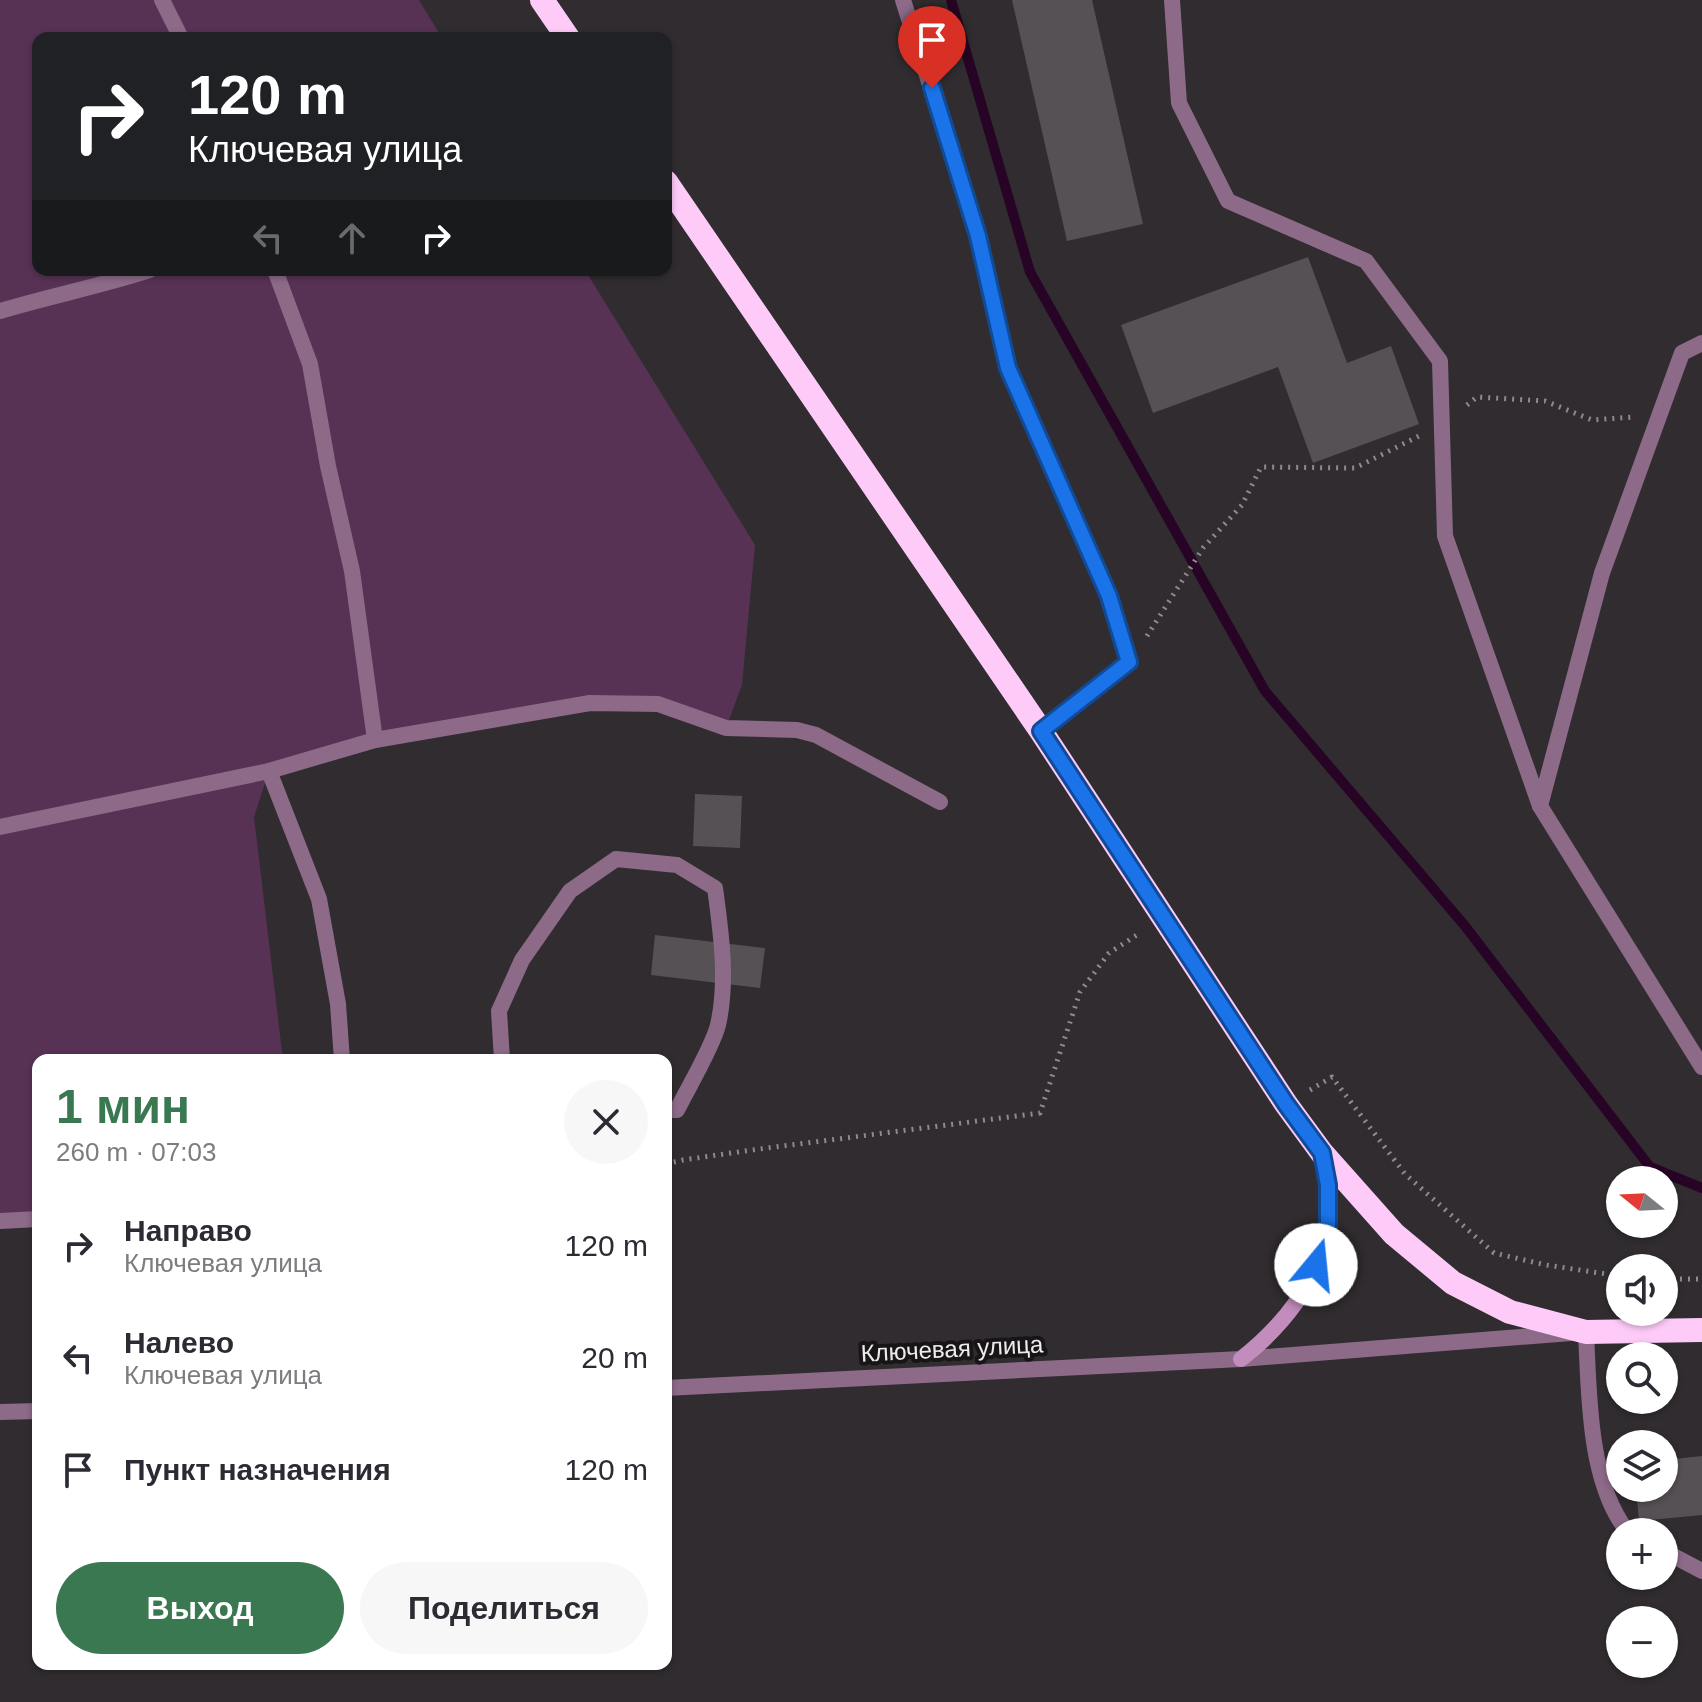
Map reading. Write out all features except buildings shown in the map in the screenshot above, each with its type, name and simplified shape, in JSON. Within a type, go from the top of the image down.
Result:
[{"type":"highway","points":[[542,0],[564,32]]},
{"type":"highway","points":[[672,191],[1041,731],[1286,1104],[1322,1153],[1394,1234],[1453,1283],[1510,1312],[1586,1332],[1702,1330]]},
{"type":"main road","points":[[1241,1359],[1268,1338],[1294,1306],[1316,1265],[1328,1228],[1328,1185],[1322,1153]]},
{"type":"street","points":[[162,0],[178,32]]},
{"type":"street","points":[[903,0],[978,236],[1008,368],[1109,596],[1129,662],[1041,731]]},
{"type":"street","points":[[1172,0],[1179,103],[1228,201],[1366,261],[1440,361],[1445,536],[1540,806],[1702,1067]]},
{"type":"street","points":[[0,311],[132,276]]},
{"type":"street","points":[[277,276],[310,364],[328,466],[352,571],[375,740]]},
{"type":"street","points":[[1540,806],[1602,573],[1682,353],[1702,343]]},
{"type":"street","points":[[0,827],[269,771],[375,740],[590,703],[658,704],[726,728],[797,730],[816,735],[940,802]]},
{"type":"street","points":[[269,771],[319,899],[338,1004],[342,1054]]},
{"type":"street","points":[[502,1054],[499,1011],[522,960],[570,891],[616,859],[677,865],[715,888],[723,943],[718,1027],[677,1110],[672,1110]]},
{"type":"street","points":[[0,1221],[32,1219]]},
{"type":"street","points":[[1586,1332],[1590,1426],[1606,1490],[1621,1518]]},
{"type":"street","name":"Ключевая улица","points":[[672,1388],[1241,1359],[1586,1332]]},
{"type":"street","points":[[0,1412],[32,1411]]},
{"type":"street","points":[[1678,1558],[1702,1571]]},
{"type":"path","points":[[1129,662],[1203,548],[1242,505],[1261,467],[1355,468],[1442,425],[1477,397],[1545,401],[1592,420],[1659,415]]},
{"type":"path","points":[[672,1163],[1040,1113],[1080,992],[1109,953],[1149,928]]},
{"type":"path","points":[[1286,1104],[1332,1077],[1405,1174],[1494,1253],[1606,1274]]},
{"type":"path","points":[[1678,1279],[1702,1279]]},
{"type":"shaded area","points":[[0,0],[419,0],[438,32],[32,32],[32,276],[589,276],[755,545],[742,685],[726,728],[658,704],[526,714],[269,771],[254,817],[282,1054],[32,1054],[32,1219],[0,1221]]},
{"type":"waterway","points":[[951,0],[1030,272],[1265,691],[1465,926],[1650,1167],[1702,1188]]},
{"type":"route","points":[[932,88],[978,236],[1008,368],[1109,596],[1129,662],[1041,731],[1286,1104],[1322,1153],[1328,1185],[1328,1228],[1316,1265]]}]
